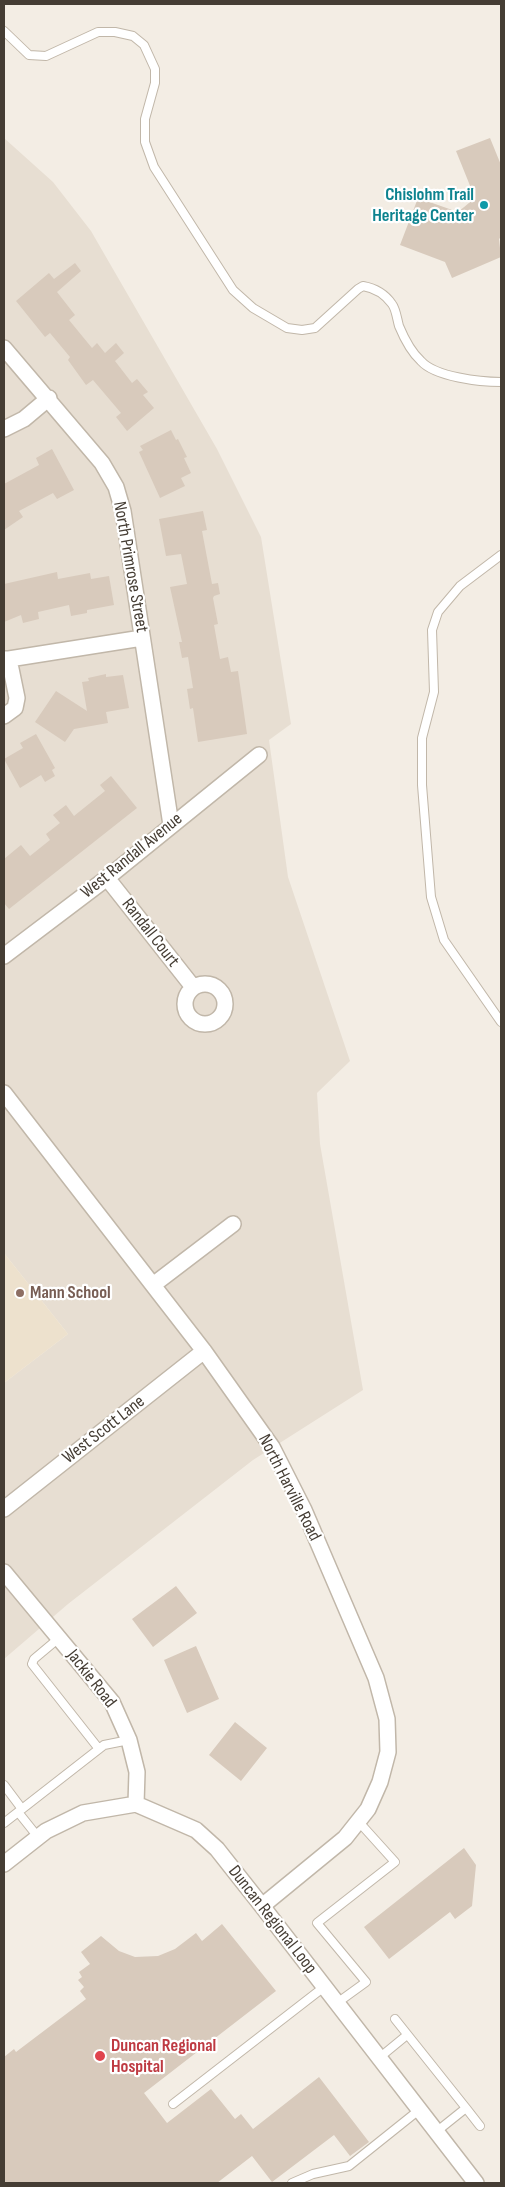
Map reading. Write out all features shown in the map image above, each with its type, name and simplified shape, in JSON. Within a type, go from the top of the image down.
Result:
[{"type":"street","name":"North Primrose Street","points":[[4,348],[49,398],[102,463],[116,487],[123,511],[171,824]]},
{"type":"street","points":[[4,429],[24,419],[49,398]]},
{"type":"street","points":[[4,716],[15,708],[17,698],[6,659],[142,638]]},
{"type":"street","name":"West Randall Avenue","points":[[4,956],[107,878],[171,824],[259,755]]},
{"type":"street","name":"Randall Court","points":[[107,878],[193,987]]},
{"type":"street","name":"North Harville Road","points":[[4,1093],[204,1351],[272,1447],[304,1510],[376,1678],[387,1718],[388,1752],[380,1782],[368,1809],[345,1838],[262,1906]]},
{"type":"street","points":[[153,1285],[233,1224]]},
{"type":"street","name":"West Scott Lane","points":[[4,1509],[204,1351]]},
{"type":"street","name":"Jackie Road","points":[[4,1572],[112,1702],[129,1740],[137,1772],[136,1804]]},
{"type":"street","points":[[4,1864],[38,1837],[83,1813],[136,1804]]},
{"type":"street","name":"Duncan Regional Loop","points":[[136,1804],[196,1830],[217,1849],[476,2183]]},
{"type":"lane","points":[[4,31],[29,55],[46,56],[98,32],[115,32],[133,36],[144,45],[155,69],[155,83],[145,119],[145,142],[154,167],[233,290],[253,308],[287,328],[302,330],[315,328],[358,289],[363,286],[375,288],[392,304],[409,346],[428,368],[449,374],[501,382]]},
{"type":"lane","points":[[501,554],[460,586],[438,612],[432,630],[434,692],[422,738],[422,785],[431,897],[444,940],[501,1022]]},
{"type":"lane","points":[[59,1638],[34,1659],[32,1664],[99,1749]]},
{"type":"lane","points":[[4,1823],[99,1749],[113,1742],[129,1740]]},
{"type":"lane","points":[[4,1785],[38,1837]]},
{"type":"lane","points":[[337,2003],[366,1982],[317,1923],[395,1862],[358,1821]]},
{"type":"lane","points":[[173,2104],[324,1987]]},
{"type":"lane","points":[[395,2019],[480,2126]]},
{"type":"lane","points":[[379,2058],[407,2035]]},
{"type":"lane","points":[[436,2132],[466,2108]]},
{"type":"lane","points":[[292,2183],[313,2174],[349,2166],[419,2110]]},
{"type":"shaded area","points":[[4,138],[53,182],[91,231],[217,449],[261,537],[291,724],[269,740],[288,877],[350,1061],[317,1093],[320,1144],[363,1390],[253,1460],[68,1604],[4,1659],[4,1383],[68,1334],[4,1253]]},
{"type":"shaded area","name":"Mann School","points":[[4,1253],[68,1334],[4,1383]]},
{"type":"building","name":"Chislohm Trail Heritage Center","points":[[490,138],[501,165],[501,237],[499,239],[501,257],[452,278],[445,262],[400,245],[418,198],[458,212],[475,198],[456,151]]},
{"type":"building","points":[[75,263],[81,271],[57,292],[75,315],[69,320],[92,348],[97,343],[105,353],[116,343],[124,353],[115,361],[132,383],[137,379],[148,392],[143,395],[154,408],[127,431],[116,417],[121,413],[93,380],[86,385],[68,360],[70,357],[50,333],[45,337],[16,301],[49,273],[54,279]]},
{"type":"building","points":[[171,430],[187,457],[184,458],[191,473],[181,478],[185,486],[160,498],[139,452],[143,450],[140,446]]},
{"type":"building","points":[[52,449],[74,490],[57,499],[53,493],[19,511],[23,517],[4,530],[4,484],[39,465],[36,458]]},
{"type":"building","points":[[203,511],[207,530],[202,531],[212,584],[218,583],[220,594],[213,598],[218,624],[214,625],[220,659],[228,657],[231,672],[238,671],[247,734],[198,742],[193,708],[190,709],[187,689],[193,688],[188,657],[182,658],[179,642],[182,642],[170,587],[187,584],[181,554],[166,556],[159,519]]},
{"type":"building","points":[[57,572],[58,579],[90,573],[91,579],[109,576],[114,605],[87,610],[87,613],[71,616],[69,605],[38,612],[39,619],[23,623],[21,615],[4,622],[4,584]]},
{"type":"building","points":[[106,674],[106,677],[123,675],[129,708],[106,712],[108,723],[74,729],[65,742],[35,722],[56,691],[87,711],[82,682],[89,681],[88,678]]},
{"type":"building","points":[[36,734],[55,768],[52,770],[55,776],[45,782],[41,775],[20,788],[4,759],[23,748],[20,743]]},
{"type":"building","points":[[111,776],[137,808],[9,909],[4,903],[4,859],[21,845],[30,856],[50,840],[46,834],[60,823],[53,815],[66,805],[74,816],[105,791],[100,785]]},
{"type":"building","points":[[176,1586],[197,1613],[153,1647],[132,1619]]},
{"type":"building","points":[[196,1646],[219,1699],[187,1713],[164,1660]]},
{"type":"building","points":[[235,1722],[267,1748],[241,1781],[209,1755]]},
{"type":"building","points":[[464,1848],[476,1865],[472,1906],[455,1919],[450,1912],[389,1959],[364,1927]]},
{"type":"building","name":"Duncan Regional Hospital","points":[[222,1924],[276,1991],[144,2093],[167,2123],[211,2089],[235,2119],[241,2114],[253,2129],[319,2077],[369,2142],[350,2156],[334,2135],[272,2182],[252,2156],[217,2183],[4,2183],[4,2057],[14,2049],[16,2052],[86,1999],[80,1991],[84,1987],[78,1980],[82,1977],[79,1972],[90,1964],[81,1952],[101,1936],[119,1951],[135,1957],[158,1956],[175,1949],[196,1933],[202,1941]]},
{"type":"place","name":"Chislohm Trail Heritage Center","points":[[484,205]]},
{"type":"place","name":"Mann School","points":[[20,1293]]},
{"type":"place","name":"Duncan Regional Hospital","points":[[100,2056]]}]
